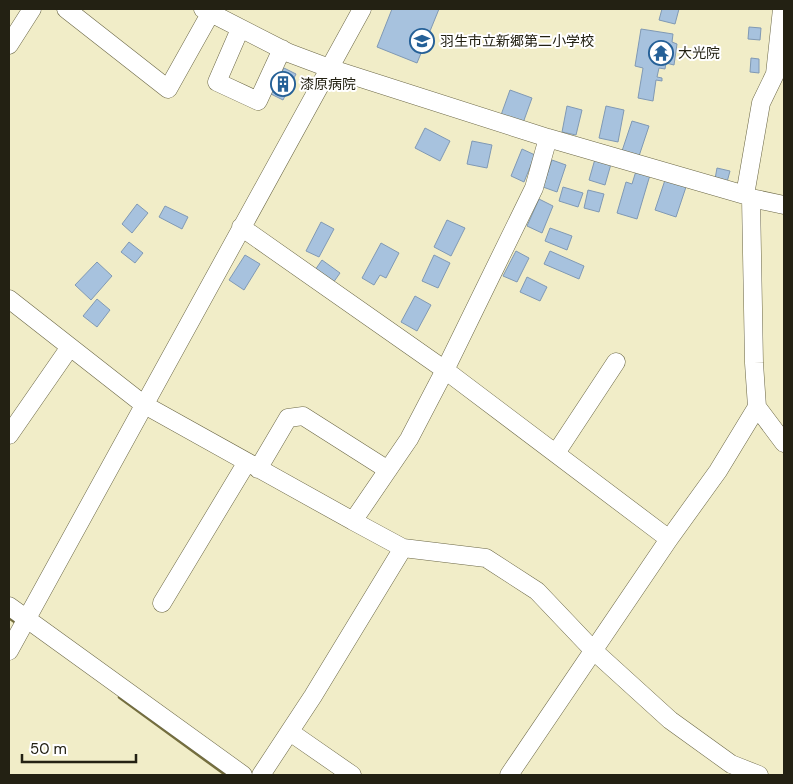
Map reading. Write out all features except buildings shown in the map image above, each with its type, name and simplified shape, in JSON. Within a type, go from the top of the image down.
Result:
[{"type":"street","points":[[9,45],[32,9]]},
{"type":"street","points":[[66,9],[168,89],[206,12],[282,49],[329,68],[548,138],[784,205]]},
{"type":"street","points":[[9,650],[362,9]]},
{"type":"street","points":[[782,9],[775,74],[760,103],[748,196],[757,407],[784,443]]},
{"type":"street","points":[[240,29],[217,82],[258,101],[282,49]]},
{"type":"street","points":[[353,521],[409,439],[446,370],[534,188],[548,138]]},
{"type":"street","points":[[241,227],[446,370],[669,539]]},
{"type":"street","points":[[9,298],[143,404],[353,521],[403,548],[486,558],[537,591],[594,651],[670,720],[731,764],[759,775]]},
{"type":"street","points":[[9,435],[70,347]]},
{"type":"street","points":[[556,453],[616,362]]},
{"type":"street","points":[[509,775],[669,539],[718,471],[757,407]]},
{"type":"street","points":[[162,603],[253,466],[288,418],[302,416],[388,470]]},
{"type":"street","points":[[261,775],[290,732],[403,548]]},
{"type":"street","points":[[9,606],[243,775]]},
{"type":"street","points":[[290,732],[352,775]]},
{"type":"waterway","points":[[9,617],[20,625]]},
{"type":"waterway","points":[[120,697],[227,775]]},
{"type":"place","name":"羽生市立新郷第二小学校","points":[[422,41]]},
{"type":"place","name":"大光院","points":[[661,53]]},
{"type":"place","name":"漆原病院","points":[[283,84]]}]
